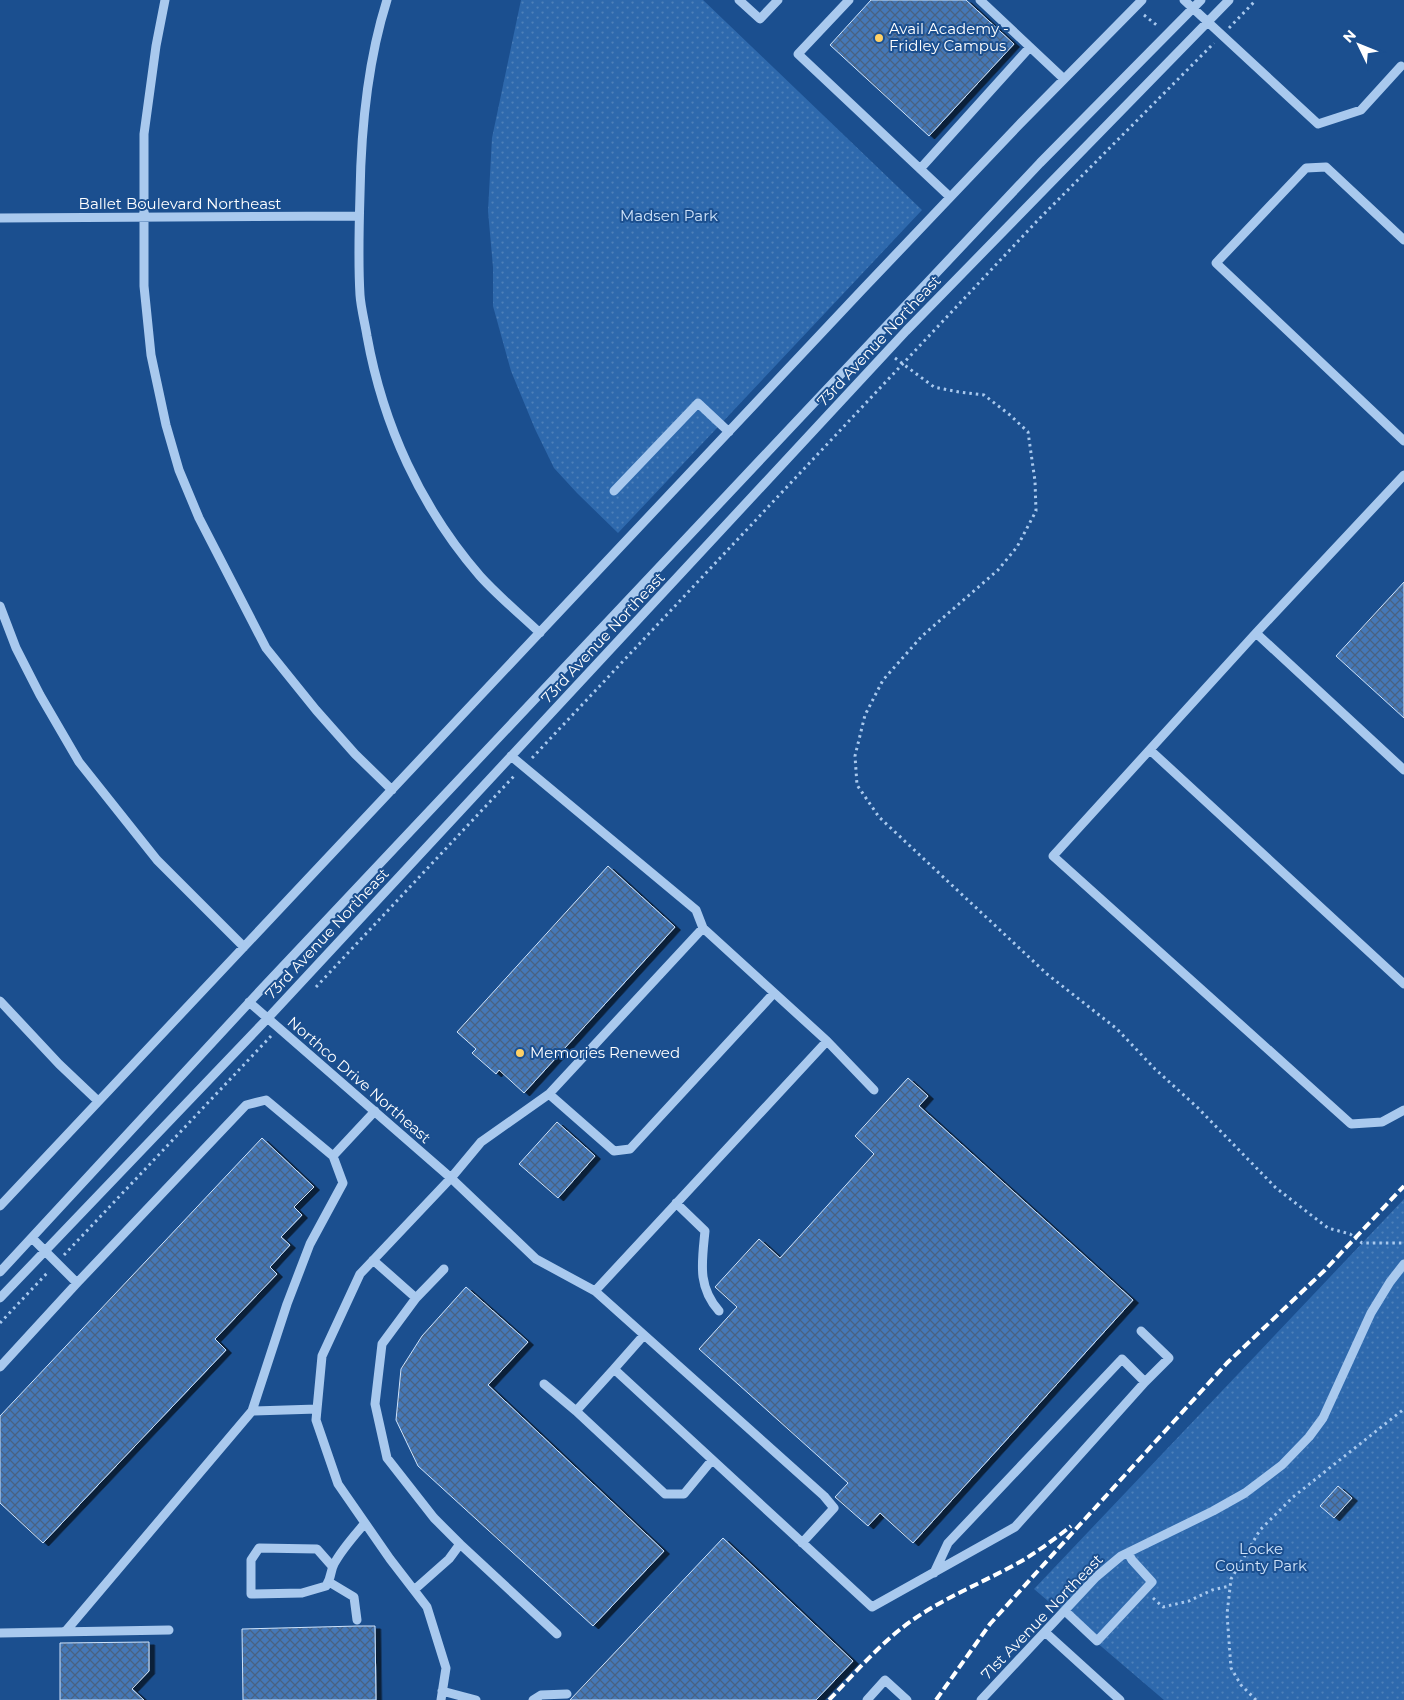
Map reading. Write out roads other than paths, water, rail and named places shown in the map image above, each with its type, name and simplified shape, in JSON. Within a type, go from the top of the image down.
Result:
[{"type":"street","points":[[165,0],[156,46],[144,134],[144,286],[151,355],[171,443],[179,470],[199,518],[266,648],[316,710],[355,754],[392,790]]},
{"type":"street","points":[[387,0],[369,74],[361,135],[360,297],[371,359],[387,418],[410,471],[450,538],[481,577],[540,633]]},
{"type":"street","points":[[739,0],[760,19],[778,0]]},
{"type":"street","points":[[849,0],[798,54],[950,197]]},
{"type":"street","points":[[980,0],[1064,79]]},
{"type":"street","points":[[0,1206],[950,197],[1142,0]]},
{"type":"street","points":[[1184,0],[1318,124],[1360,110],[1401,66]]},
{"type":"street","name":"73rd Avenue Northeast","points":[[0,1272],[249,1002],[1040,163],[1201,0]]},
{"type":"street","name":"73rd Avenue Northeast","points":[[0,1298],[267,1019],[887,351],[1229,0]]},
{"type":"street","points":[[920,169],[1030,47]]},
{"type":"street","points":[[1404,240],[1326,167],[1306,168],[1216,263],[1404,441]]},
{"type":"street","name":"Ballet Boulevard Northeast","points":[[0,218],[359,216]]},
{"type":"street","points":[[614,491],[698,403],[729,432]]},
{"type":"street","points":[[1404,475],[1053,856],[1350,1124],[1382,1122],[1404,1110]]},
{"type":"street","points":[[0,606],[16,648],[79,762],[157,860],[244,947]]},
{"type":"street","points":[[1256,634],[1404,770]]},
{"type":"street","points":[[1150,750],[1404,984]]},
{"type":"street","points":[[511,756],[696,910],[703,928],[826,1041],[874,1090]]},
{"type":"street","points":[[476,1700],[442,1696],[446,1668],[427,1607],[338,1484],[316,1420],[322,1356],[360,1274],[451,1178],[481,1142],[549,1094],[703,928]]},
{"type":"street","points":[[549,1094],[614,1152],[630,1150],[774,993]]},
{"type":"street","points":[[0,1001],[59,1064],[98,1101]]},
{"type":"street","name":"Northco Drive Northeast","points":[[249,1002],[451,1178],[536,1259],[595,1291],[824,1496],[834,1508],[802,1543]]},
{"type":"street","points":[[595,1291],[826,1041]]},
{"type":"street","points":[[0,1367],[76,1283],[246,1105],[266,1100],[333,1156],[343,1184],[310,1244],[286,1304],[252,1411],[65,1632]]},
{"type":"street","points":[[333,1156],[375,1111]]},
{"type":"street","points":[[676,1203],[705,1231],[701,1272],[710,1301],[719,1311]]},
{"type":"street","points":[[32,1238],[76,1283]]},
{"type":"street","points":[[373,1260],[416,1298]]},
{"type":"street","name":"71st Avenue Northeast","points":[[981,1700],[1096,1577],[1121,1556],[1246,1493],[1282,1465],[1309,1437],[1323,1418],[1371,1313],[1390,1282],[1404,1264]]},
{"type":"street","points":[[444,1269],[416,1298],[382,1344],[374,1404],[387,1458],[434,1518],[557,1634]]},
{"type":"street","points":[[614,1369],[872,1607],[1015,1527],[1145,1382],[1169,1358],[1141,1331]]},
{"type":"street","points":[[576,1411],[644,1335]]},
{"type":"street","points":[[934,1572],[948,1542],[1122,1359],[1145,1382]]},
{"type":"street","points":[[544,1384],[576,1411],[665,1494],[684,1494],[712,1460]]},
{"type":"street","points":[[252,1411],[317,1409]]},
{"type":"street","points":[[332,1566],[317,1549],[259,1548],[251,1560],[251,1594],[302,1593],[326,1586],[332,1577],[332,1566],[342,1550],[365,1523]]},
{"type":"street","points":[[414,1590],[449,1559],[460,1544]]},
{"type":"street","points":[[1065,1611],[1097,1641],[1152,1582],[1132,1560],[1128,1552]]},
{"type":"street","points":[[329,1582],[354,1597],[357,1620]]},
{"type":"street","points":[[0,1632],[169,1630]]},
{"type":"street","points":[[1045,1632],[1120,1700]]},
{"type":"street","points":[[867,1700],[885,1680],[907,1700]]},
{"type":"street","points":[[533,1700],[541,1695],[568,1694]]},
{"type":"railway","points":[[936,1700],[990,1624],[1227,1363],[1325,1270],[1404,1186]]},
{"type":"railway","points":[[829,1700],[880,1647],[914,1619],[941,1602],[1025,1559],[1071,1526]]},
{"type":"place","name":"Avail Academy - Fridley Campus","points":[[879,38]]},
{"type":"place","name":"Memories Renewed","points":[[520,1053]]},
{"type":"park label","name":"Madsen Park","points":[[669,216]]},
{"type":"park label","name":"Locke County Park","points":[[1261,1558]]}]
